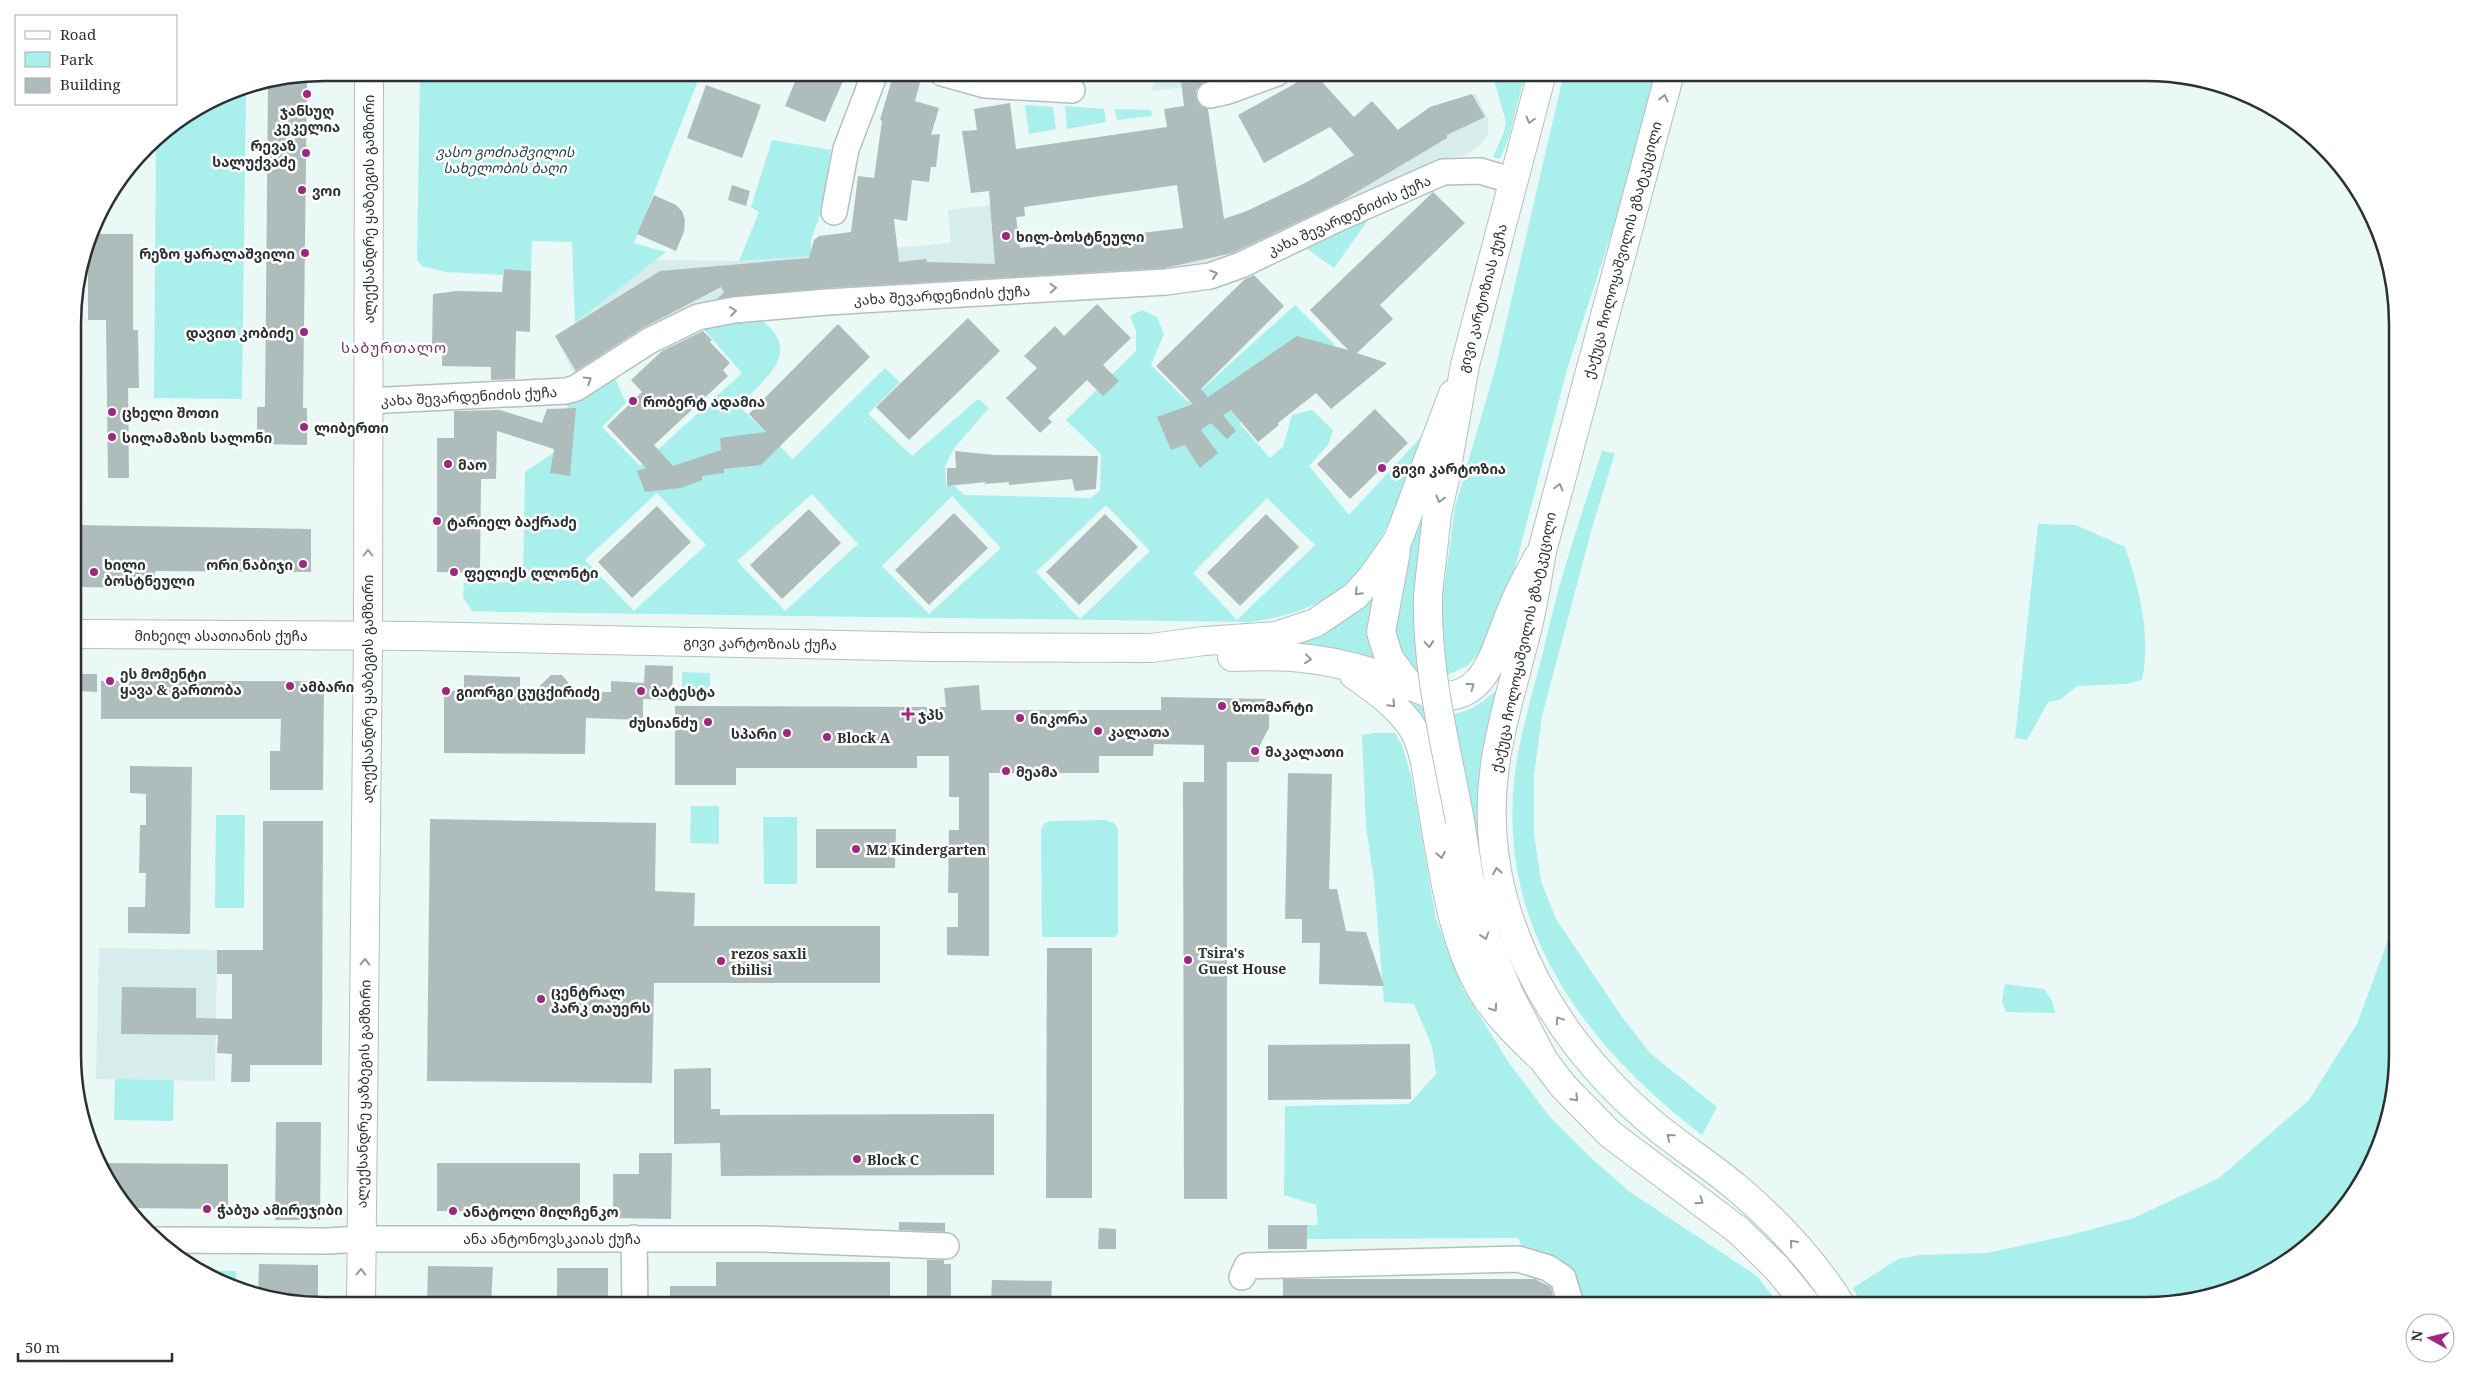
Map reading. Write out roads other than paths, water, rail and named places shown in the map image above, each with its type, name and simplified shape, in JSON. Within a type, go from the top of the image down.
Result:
[{"type":"main road","name":"ალექსანდრე ყაზბეგის გამზირი","points":[[361,1297],[368,636],[369,81]]},
{"type":"main road","name":"გივი კარტოზიას ქუჩა","points":[[368,636],[933,647],[1151,648],[1204,641],[1276,636],[1315,623],[1355,596],[1376,572],[1398,540],[1465,365],[1540,81]]},
{"type":"main road","name":"ქაქუცა ჩოლოყაშვილის გზატკეცილი","points":[[1668,81],[1542,551],[1530,617],[1500,738],[1492,796],[1494,852],[1498,882],[1520,950],[1539,987],[1569,1035],[1612,1086],[1651,1122],[1736,1187],[1769,1217],[1834,1294]]},
{"type":"main road","points":[[1465,365],[1446,478],[1437,514],[1428,595],[1428,636],[1434,687],[1469,877],[1486,938],[1509,994],[1544,1061]]},
{"type":"main road","points":[[1398,540],[1381,632],[1389,658],[1409,685]]},
{"type":"main road","name":"გივი კარტოზიას ქუჩა","points":[[1151,648],[1210,657],[1293,657],[1339,664],[1440,696],[1454,695],[1469,689],[1483,676],[1492,662],[1512,609],[1542,551]]},
{"type":"main road","name":"მიხეილ ასათიანის ქუჩა","points":[[81,634],[368,636]]},
{"type":"main road","points":[[1339,664],[1386,698],[1406,719],[1414,732],[1424,761],[1446,883],[1466,954],[1480,988],[1496,1013],[1544,1061],[1564,1087],[1610,1134],[1738,1230],[1778,1268],[1801,1297]]},
{"type":"street","points":[[834,212],[846,149],[872,81]]},
{"type":"street","points":[[972,81],[985,85],[1072,90]]},
{"type":"street","points":[[1210,95],[1228,91],[1254,81]]},
{"type":"street","name":"კახა შევარდენიძის ქუჩა","points":[[368,401],[566,391],[576,388],[657,337],[698,317],[734,310],[952,293],[1166,282],[1210,276],[1241,265],[1347,214],[1443,172],[1480,170],[1514,181]]},
{"type":"street","name":"ანა ანტონოვსკაიას ქუჩა","points":[[168,1240],[327,1241],[361,1238],[634,1238],[760,1239],[946,1246]]},
{"type":"street","points":[[634,1238],[635,1297]]},
{"type":"street","points":[[1242,1277],[1246,1266],[1518,1260],[1548,1268],[1563,1278],[1569,1297]]},
{"type":"place","name":"ჯანსუღ კეკელია","points":[[307,94]]},
{"type":"place","name":"რევაზ სალუქვაძე","points":[[306,153]]},
{"type":"place","name":"ვოი","points":[[302,190]]},
{"type":"place","name":"ხილ-ბოსტნეული","points":[[1006,236]]},
{"type":"place","name":"რეზო ყარალაშვილი","points":[[305,253]]},
{"type":"place","name":"დავით კობიძე","points":[[304,332]]},
{"type":"place","name":"რობერტ ადამია","points":[[633,401]]},
{"type":"place","name":"ცხელი შოთი","points":[[112,412]]},
{"type":"place","name":"ლიბერთი","points":[[304,427]]},
{"type":"place","name":"სილამაზის სალონი","points":[[112,437]]},
{"type":"place","name":"მაო","points":[[448,464]]},
{"type":"place","name":"გივი კარტოზია","points":[[1382,468]]},
{"type":"place","name":"ტარიელ ბაქრაძე","points":[[437,521]]},
{"type":"place","name":"ორი ნაბიჯი","points":[[303,564]]},
{"type":"place","name":"ხილი ბოსტნეული","points":[[94,572]]},
{"type":"place","name":"ფელიქს ღლონტი","points":[[454,572]]},
{"type":"place","name":"ეს მომენტი ყავა & გართობა","points":[[110,681]]},
{"type":"place","name":"ამბარი","points":[[290,686]]},
{"type":"place","name":"გიორგი ცუცქირიძე","points":[[446,691]]},
{"type":"place","name":"ბატესტა","points":[[641,691]]},
{"type":"place","name":"ზოომარტი","points":[[1222,706]]},
{"type":"place","name":"ჯპს","points":[[908,714]]},
{"type":"place","name":"ნიკორა","points":[[1020,718]]},
{"type":"place","name":"ძუსიანძუ","points":[[708,722]]},
{"type":"place","name":"კალათა","points":[[1098,731]]},
{"type":"place","name":"სპარი","points":[[787,733]]},
{"type":"place","name":"Block A","points":[[827,737]]},
{"type":"place","name":"მაკალათი","points":[[1255,751]]},
{"type":"place","name":"მეამა","points":[[1006,771]]},
{"type":"place","name":"M2 Kindergarten","points":[[856,849]]},
{"type":"place","name":"Tsira's Guest House","points":[[1188,960]]},
{"type":"place","name":"rezos saxli tbilisi","points":[[721,961]]},
{"type":"place","name":"ცენტრალ პარკ თაუერს","points":[[541,999]]},
{"type":"place","name":"Block C","points":[[857,1159]]},
{"type":"place","name":"ჭაბუა ამირეჯიბი","points":[[207,1209]]},
{"type":"place","name":"ანატოლი მილჩენკო","points":[[453,1211]]},
{"type":"district","name":"საბურთალო","points":[[394,347]]},
{"type":"park label","name":"ვასო გოძიაშვილის სახელობის ბაღი","points":[[505,160]]}]
